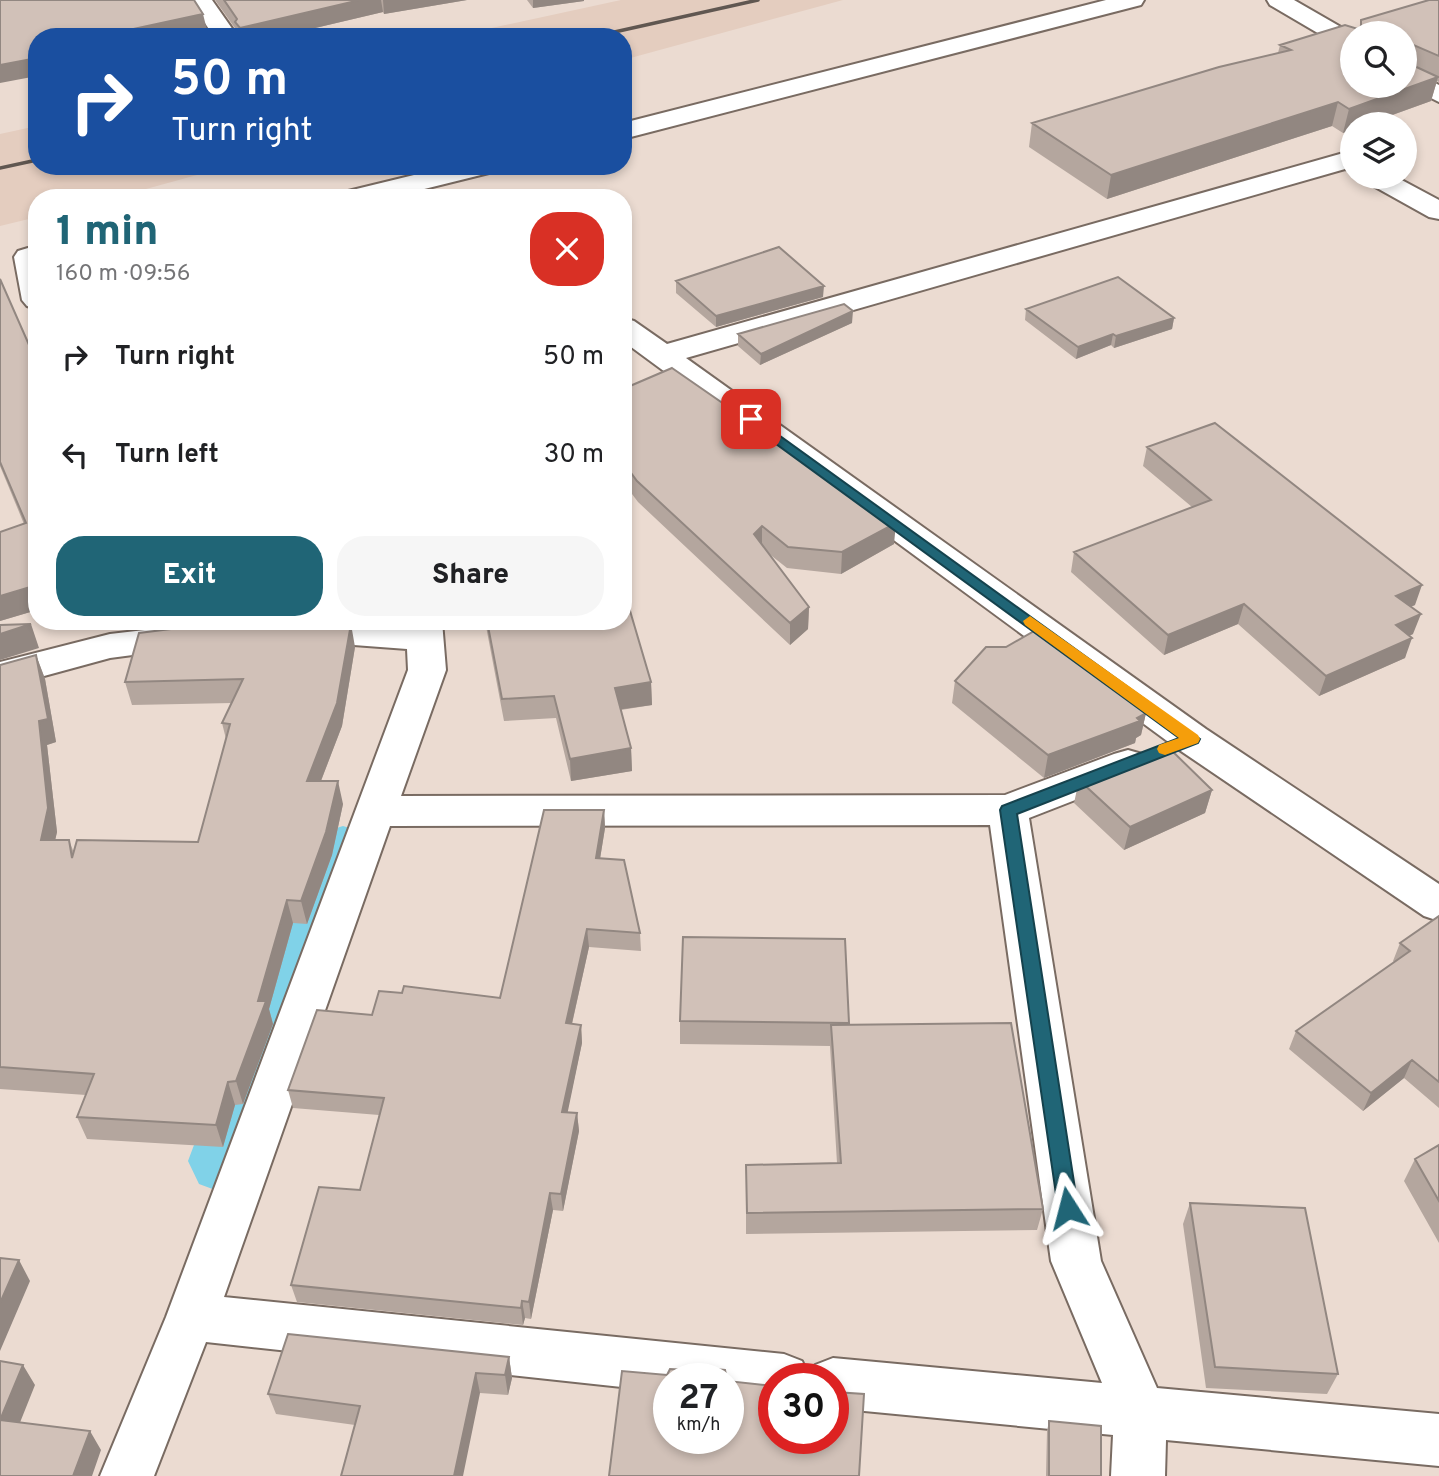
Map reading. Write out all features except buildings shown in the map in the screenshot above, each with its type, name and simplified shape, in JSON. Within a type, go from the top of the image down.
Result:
[{"type":"street","points":[[201,0],[220,28]]},
{"type":"street","points":[[632,129],[1133,0]]},
{"type":"street","points":[[1278,0],[1340,36]]},
{"type":"street","points":[[1417,82],[1439,95]]},
{"type":"street","points":[[663,355],[1340,162]]},
{"type":"street","points":[[392,189],[449,175]]},
{"type":"street","points":[[429,180],[440,189]]},
{"type":"street","points":[[1399,189],[1439,211]]},
{"type":"street","points":[[22,258],[28,275]]},
{"type":"street","points":[[632,337],[663,355],[1192,739],[1439,905]]},
{"type":"street","points":[[127,1476],[191,1317],[427,670],[425,630]]},
{"type":"street","points":[[0,675],[108,634],[218,633]]},
{"type":"street","points":[[376,811],[1008,810],[1192,739]]},
{"type":"street","points":[[1008,810],[1076,1261],[1140,1412],[1138,1476]]},
{"type":"street","points":[[191,1317],[758,1376]]},
{"type":"street","points":[[849,1385],[1439,1440]]},
{"type":"shaded area","points":[[621,0],[843,0],[632,58],[632,28],[492,28]]},
{"type":"shaded area","points":[[28,128],[28,175],[197,175],[146,189],[28,189],[28,219],[0,226],[0,134]]},
{"type":"waterway","points":[[226,1161],[291,980],[343,850]]},
{"type":"railway","points":[[632,28],[758,0]]},
{"type":"railway","points":[[0,168],[28,162]]},
{"type":"slow traffic","points":[[1030,621],[1192,739],[1165,749]]},
{"type":"route","points":[[751,419],[1192,739],[1008,810],[1068,1208]]}]
